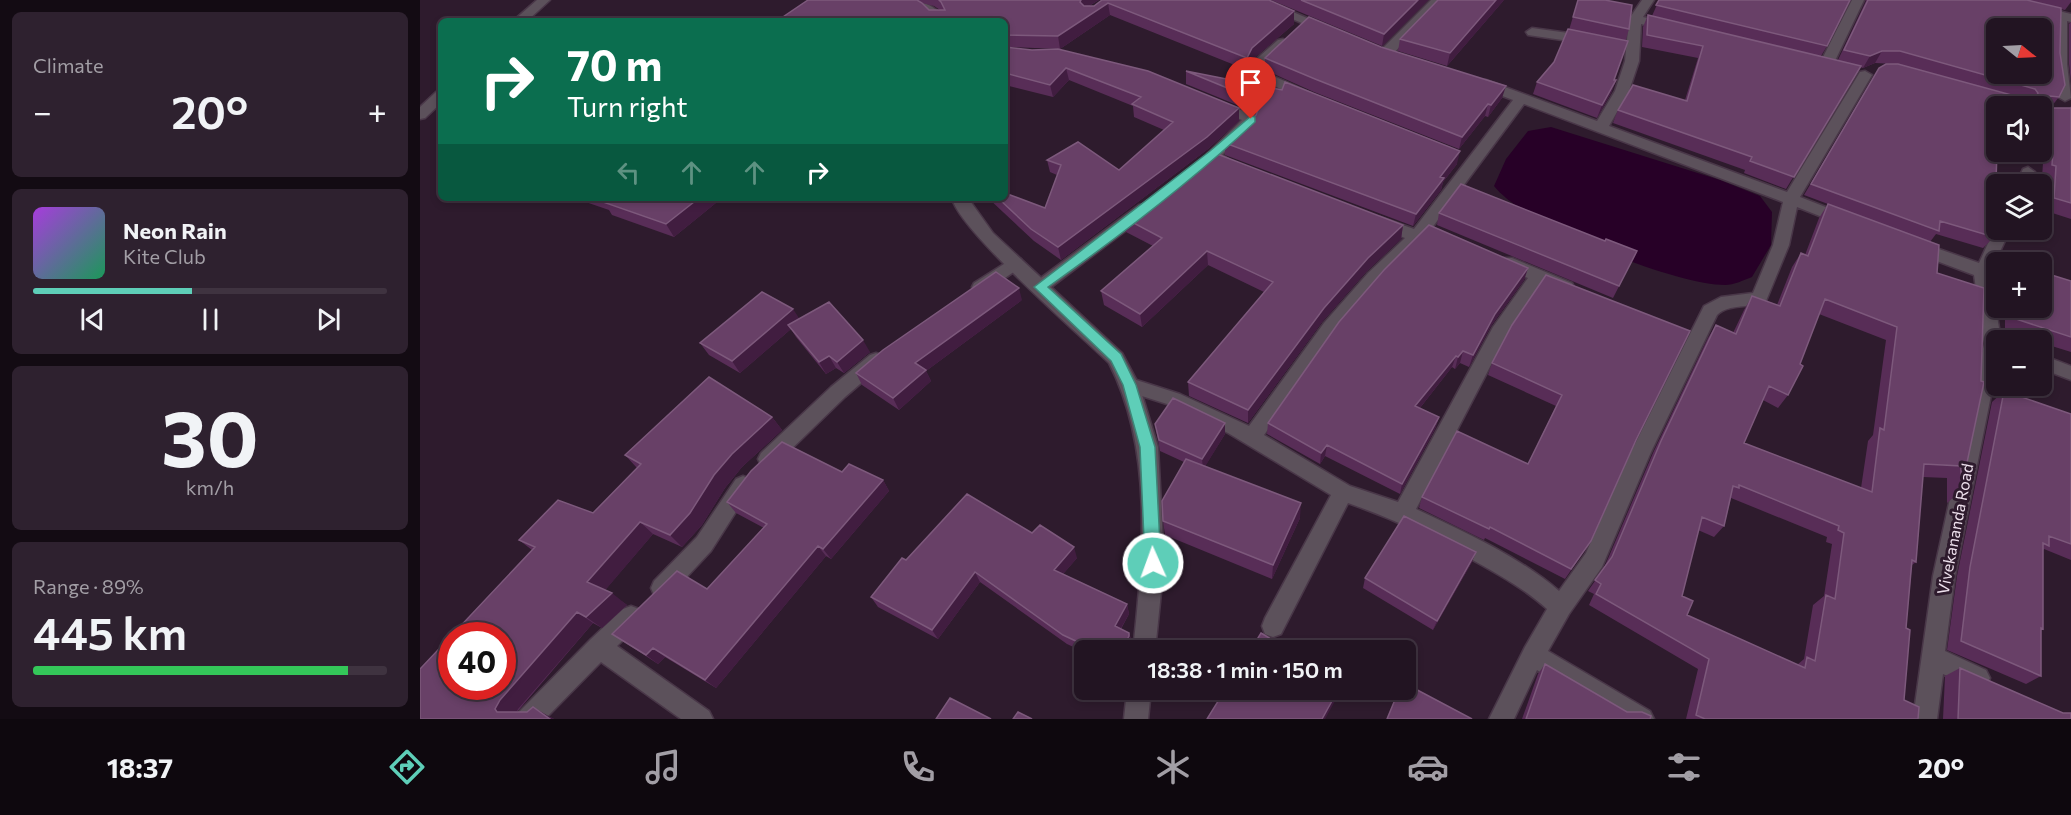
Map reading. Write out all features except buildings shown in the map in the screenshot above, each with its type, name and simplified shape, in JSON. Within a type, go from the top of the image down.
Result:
[{"type":"street","points":[[523,18],[544,0]]},
{"type":"street","points":[[908,0],[931,10],[938,18]]},
{"type":"street","points":[[1368,46],[1391,55],[1438,0]]},
{"type":"street","points":[[1600,129],[1622,90],[1632,61],[1635,19],[1648,0]]},
{"type":"street","points":[[1826,65],[1858,0]]},
{"type":"street","points":[[1999,0],[2066,16],[2060,64],[2068,97],[2058,114]]},
{"type":"street","points":[[1261,1],[1299,28],[1338,34]]},
{"type":"street","points":[[1635,19],[1680,29]]},
{"type":"street","points":[[1299,28],[1258,64],[1255,73],[1319,102]]},
{"type":"street","points":[[1532,32],[1601,42]]},
{"type":"street","points":[[1618,45],[1632,49]]},
{"type":"street","points":[[1501,719],[1533,655],[1561,607],[1594,560],[1641,452],[1715,304],[1748,302],[1760,297],[1781,245],[1791,199],[1865,72]]},
{"type":"street","points":[[1472,80],[1859,226]]},
{"type":"street","points":[[420,115],[438,98]]},
{"type":"street","points":[[1252,437],[1330,328],[1374,277],[1425,232],[1469,161],[1521,99]]},
{"type":"street","points":[[1207,100],[1251,119],[1210,157],[1240,168]]},
{"type":"street","points":[[961,201],[987,237],[1116,358],[1130,385],[1148,447],[1153,563],[1145,640]]},
{"type":"street","points":[[1040,287],[1153,202]]},
{"type":"street","points":[[1362,215],[1425,232]]},
{"type":"street","points":[[1992,330],[1982,273],[1997,240]]},
{"type":"street","points":[[1901,242],[1976,268],[1982,273]]},
{"type":"street","points":[[1486,254],[1584,296]]},
{"type":"street","points":[[968,296],[1015,263]]},
{"type":"street","points":[[1403,513],[1498,332],[1539,275]]},
{"type":"street","points":[[1677,331],[1698,339]]},
{"type":"street","points":[[528,719],[599,647],[680,571],[704,544],[734,495],[751,475],[838,392],[892,349]]},
{"type":"street","points":[[2052,366],[2071,373]]},
{"type":"street","points":[[1130,385],[1173,399],[1252,437],[1343,492],[1403,513],[1443,532],[1534,584],[1561,607]]},
{"type":"street","name":"Vivekananda Road","points":[[1925,719],[1944,576],[1986,385]]},
{"type":"street","points":[[1273,626],[1343,492]]},
{"type":"street","points":[[599,647],[701,719]]},
{"type":"street","points":[[1533,655],[1642,719]]},
{"type":"street","points":[[1934,658],[1997,686]]},
{"type":"street","points":[[1136,719],[1138,700]]},
{"type":"shaded area","points":[[1551,127],[1720,180],[1760,196],[1772,212],[1771,245],[1752,277],[1725,285],[1672,275],[1602,250],[1536,218],[1510,201],[1494,186],[1506,159],[1528,131]]},
{"type":"route","points":[[1153,563],[1148,447],[1130,385],[1116,358],[1040,287],[1214,154],[1251,119]]}]
